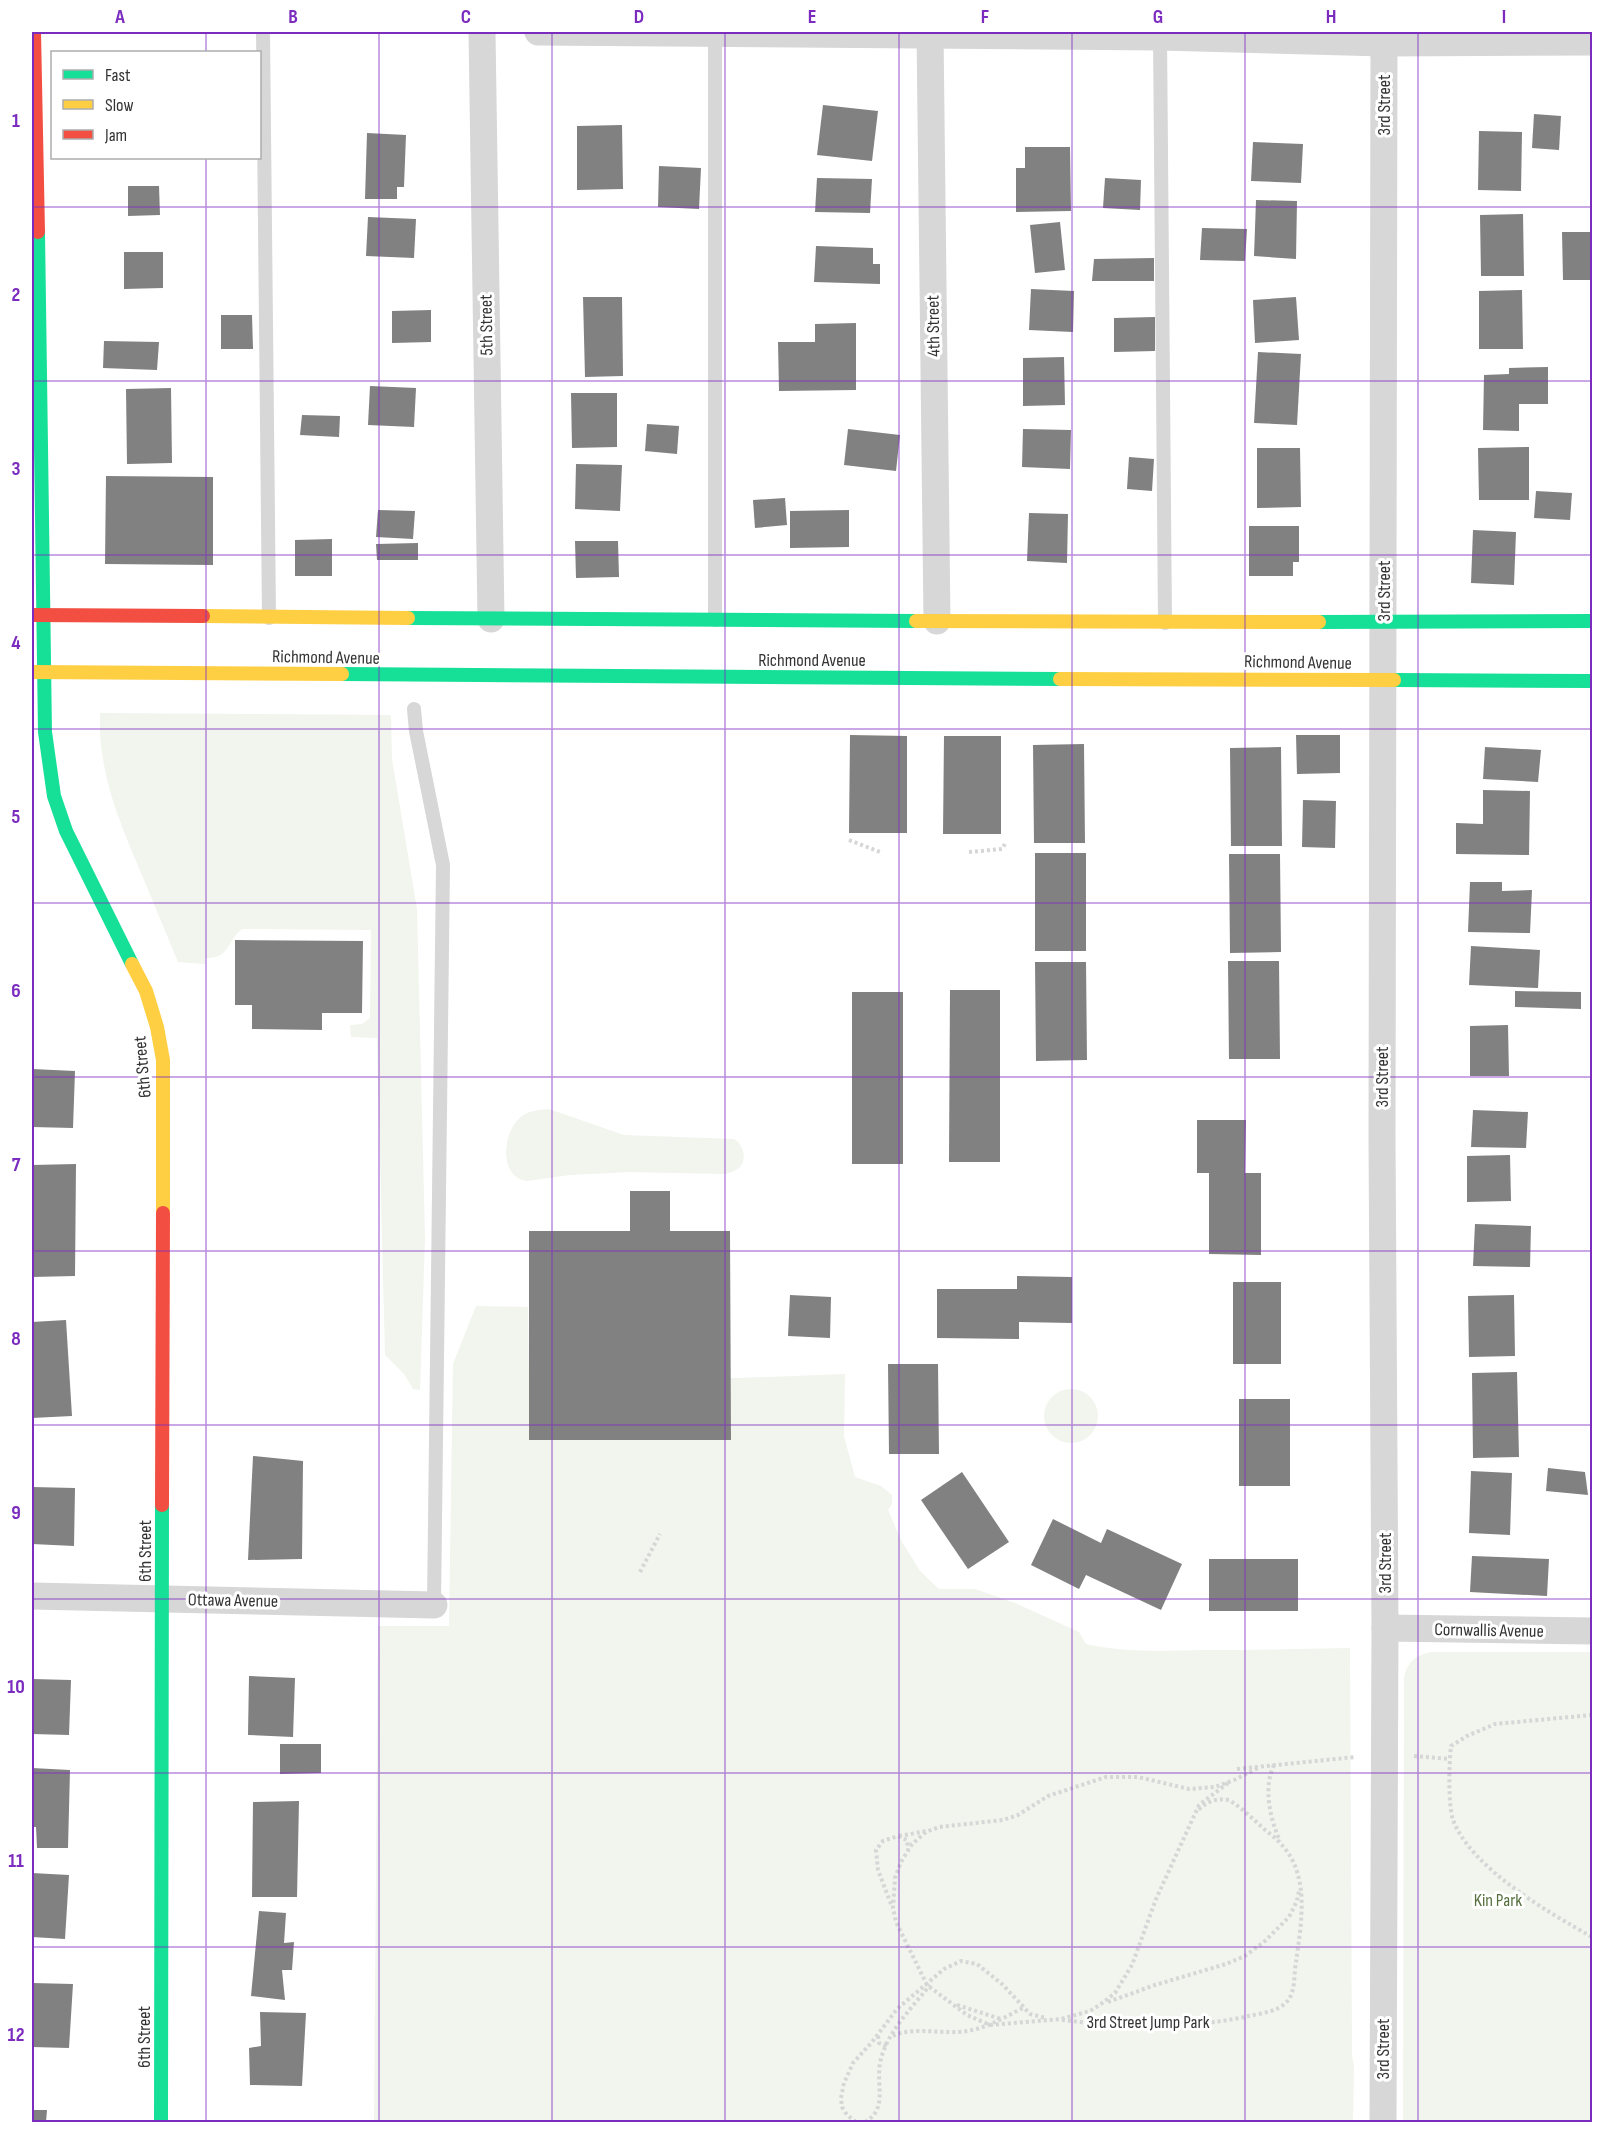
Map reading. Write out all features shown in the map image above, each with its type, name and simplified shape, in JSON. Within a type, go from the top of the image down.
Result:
[{"type":"main road","name":"6th Street","points":[[34,32],[38,672],[45,732],[54,796],[71,841],[146,991],[157,1027],[163,1060],[161,2122]]},
{"type":"main road","points":[[38,616],[1165,623],[1593,621]]},
{"type":"main road","name":"Richmond Avenue","points":[[38,672],[1593,681]]},
{"type":"street","name":"5th Street","points":[[482,32],[491,619]]},
{"type":"street","points":[[537,32],[1160,34],[1593,42]]},
{"type":"street","name":"4th Street","points":[[930,33],[937,621]]},
{"type":"street","name":"3rd Street","points":[[1383,2122],[1384,37]]},
{"type":"street","name":"Ottawa Avenue","points":[[32,1596],[434,1605]]},
{"type":"street","name":"Cornwallis Avenue","points":[[1385,1628],[1593,1631]]},
{"type":"lane","points":[[263,32],[269,618]]},
{"type":"lane","points":[[715,32],[715,620]]},
{"type":"lane","points":[[1160,34],[1165,623]]},
{"type":"lane","points":[[414,710],[416,731],[443,865],[434,1605]]},
{"type":"path","points":[[849,840],[880,852]]},
{"type":"path","points":[[969,852],[1002,849],[1006,842]]},
{"type":"path","points":[[640,1572],[660,1534]]},
{"type":"path","points":[[1593,1715],[1495,1724],[1451,1746],[1449,1759],[1452,1817],[1461,1836],[1494,1874],[1560,1919],[1593,1937]]},
{"type":"path","points":[[1403,1755],[1449,1759]]},
{"type":"path","points":[[1237,1769],[1364,1756]]},
{"type":"path","name":"3rd Street Jump Park","points":[[1274,1765],[1269,1779],[1269,1795],[1274,1824],[1281,1844]]},
{"type":"path","name":"3rd Street Jump Park","points":[[893,1908],[895,1878],[908,1850],[926,1832],[939,1827],[1003,1820],[1018,1815],[1048,1796],[1106,1777],[1138,1777],[1189,1789],[1215,1787],[1228,1783],[1260,1767]]},
{"type":"path","name":"3rd Street Jump Park","points":[[932,1830],[883,1841],[876,1850],[878,1870],[896,1922],[928,1985],[967,2015],[989,2024],[1057,2020],[1090,2011],[1115,1993],[1132,1965],[1156,1899],[1175,1862],[1199,1805],[1228,1783]]},
{"type":"path","name":"3rd Street Jump Park","points":[[865,2122],[872,2118],[879,2105],[880,2061],[903,2017],[937,1975],[961,1961],[978,1964],[1007,1989],[1023,2008],[1036,2017],[1057,2020],[1111,2024],[1188,2024],[1223,2021],[1278,2008],[1290,1998],[1295,1984],[1295,1967],[1302,1922],[1300,1885],[1294,1862],[1281,1844],[1229,1800],[1219,1798],[1206,1803],[1196,1812]]},
{"type":"path","points":[[898,1836],[907,1840],[908,1850]]},
{"type":"path","name":"3rd Street Jump Park","points":[[1101,2004],[1245,1956],[1265,1941],[1289,1917],[1298,1901],[1298,1876]]},
{"type":"path","name":"3rd Street Jump Park","points":[[856,2122],[847,2115],[842,2107],[842,2091],[853,2063],[897,2008],[928,1985]]},
{"type":"path","name":"3rd Street Jump Park","points":[[946,1999],[970,2010],[1021,2022]]},
{"type":"path","name":"3rd Street Jump Park","points":[[891,2038],[908,2031],[932,2033],[967,2031],[1002,2019],[1023,2008]]},
{"type":"path","points":[[878,2032],[879,2043],[885,2044],[891,2038]]},
{"type":"green space","points":[[100,713],[391,715],[392,759],[417,909],[425,1238],[420,1390],[413,1389],[404,1374],[385,1355],[377,1038],[351,1037],[350,1025],[362,1024],[370,1018],[371,930],[242,929],[223,953],[213,958],[205,958],[205,964],[178,962],[123,830],[110,792],[102,754]]},
{"type":"green space","points":[[549,1109],[624,1135],[734,1139],[742,1148],[744,1157],[742,1165],[726,1174],[629,1172],[570,1175],[527,1181],[518,1178],[507,1163],[507,1142],[510,1132],[515,1123],[525,1114]]},
{"type":"green space","points":[[476,1306],[528,1307],[529,1380],[740,1378],[845,1374],[844,1436],[855,1477],[881,1486],[892,1495],[892,1504],[888,1510],[901,1540],[920,1571],[939,1589],[975,1589],[1015,1603],[1079,1632],[1086,1644],[1101,1647],[1161,1651],[1350,1648],[1353,2122],[374,2122],[378,1626],[449,1626],[453,1364]]},
{"type":"green space","points":[[1071,1389],[1081,1391],[1090,1397],[1096,1406],[1098,1416],[1096,1426],[1090,1435],[1081,1441],[1071,1443],[1061,1441],[1052,1435],[1046,1426],[1044,1416],[1046,1406],[1052,1397],[1061,1391]]},
{"type":"green space","name":"Kin Park","points":[[1432,1652],[1592,1652],[1592,2122],[1403,2122],[1404,1677],[1414,1660]]},
{"type":"building","points":[[823,105],[878,111],[872,161],[817,155]]},
{"type":"building","points":[[1534,114],[1561,116],[1559,150],[1532,148]]},
{"type":"building","points":[[622,125],[623,189],[577,190],[577,126]]},
{"type":"building","points":[[1479,131],[1522,132],[1521,191],[1478,190]]},
{"type":"building","points":[[367,133],[406,135],[404,187],[397,187],[397,199],[365,199]]},
{"type":"building","points":[[1253,142],[1303,144],[1301,183],[1251,181]]},
{"type":"building","points":[[1025,147],[1070,147],[1071,211],[1016,212],[1016,168],[1025,168]]},
{"type":"building","points":[[659,166],[701,168],[699,209],[658,207]]},
{"type":"building","points":[[817,178],[872,179],[870,213],[815,212]]},
{"type":"building","points":[[1105,178],[1141,180],[1140,210],[1103,208]]},
{"type":"building","points":[[128,186],[159,186],[160,215],[128,216]]},
{"type":"building","points":[[1256,200],[1297,201],[1296,259],[1254,256]]},
{"type":"building","points":[[1523,214],[1524,276],[1481,276],[1480,215]]},
{"type":"building","points":[[368,217],[416,219],[414,258],[366,256]]},
{"type":"building","points":[[1060,222],[1065,270],[1035,273],[1030,225]]},
{"type":"building","points":[[1202,228],[1247,229],[1245,261],[1200,260]]},
{"type":"building","points":[[1562,232],[1592,232],[1592,280],[1563,280]]},
{"type":"building","points":[[816,246],[873,248],[873,264],[880,264],[880,284],[814,282]]},
{"type":"building","points":[[124,252],[163,252],[163,288],[124,289]]},
{"type":"building","points":[[1154,258],[1154,281],[1092,281],[1094,259]]},
{"type":"building","points":[[1031,289],[1074,291],[1073,332],[1029,330]]},
{"type":"building","points":[[1522,290],[1523,349],[1479,349],[1479,291]]},
{"type":"building","points":[[583,297],[622,297],[623,376],[585,377]]},
{"type":"building","points":[[1296,297],[1299,340],[1255,343],[1253,300]]},
{"type":"building","points":[[431,310],[431,342],[392,343],[392,311]]},
{"type":"building","points":[[221,315],[252,315],[253,349],[221,349]]},
{"type":"building","points":[[1155,317],[1155,351],[1114,352],[1114,318]]},
{"type":"building","points":[[856,323],[856,390],[779,391],[778,342],[815,342],[815,324]]},
{"type":"building","points":[[104,341],[159,342],[157,370],[103,368]]},
{"type":"building","points":[[1258,352],[1301,354],[1297,425],[1254,423]]},
{"type":"building","points":[[1064,357],[1065,405],[1023,406],[1023,358]]},
{"type":"building","points":[[1548,367],[1548,404],[1519,404],[1519,431],[1483,430],[1484,375],[1509,374],[1509,368]]},
{"type":"building","points":[[370,386],[416,388],[414,427],[368,425]]},
{"type":"building","points":[[171,388],[172,463],[127,464],[126,389]]},
{"type":"building","points":[[571,393],[617,393],[617,447],[572,448]]},
{"type":"building","points":[[302,415],[340,416],[339,437],[300,435]]},
{"type":"building","points":[[647,424],[679,426],[677,454],[645,451]]},
{"type":"building","points":[[848,429],[900,435],[896,471],[844,465]]},
{"type":"building","points":[[1023,429],[1071,430],[1070,469],[1022,467]]},
{"type":"building","points":[[1529,447],[1529,500],[1479,500],[1478,448]]},
{"type":"building","points":[[1257,448],[1300,448],[1301,507],[1257,508]]},
{"type":"building","points":[[1129,457],[1154,459],[1152,491],[1127,489]]},
{"type":"building","points":[[576,464],[622,465],[620,511],[575,509]]},
{"type":"building","points":[[106,476],[213,477],[213,565],[105,564]]},
{"type":"building","points":[[1536,491],[1572,493],[1570,520],[1534,518]]},
{"type":"building","points":[[785,498],[787,525],[755,528],[753,500]]},
{"type":"building","points":[[378,510],[415,511],[413,539],[376,537]]},
{"type":"building","points":[[849,510],[849,547],[790,548],[790,511]]},
{"type":"building","points":[[1029,513],[1068,514],[1067,563],[1027,561]]},
{"type":"building","points":[[1249,526],[1299,526],[1299,562],[1293,562],[1293,576],[1249,576]]},
{"type":"building","points":[[1473,530],[1516,532],[1514,585],[1471,583]]},
{"type":"building","points":[[332,539],[332,576],[295,576],[295,540]]},
{"type":"building","points":[[575,541],[618,541],[619,577],[576,578]]},
{"type":"building","points":[[418,543],[418,560],[377,560],[376,544]]},
{"type":"building","points":[[850,735],[907,736],[907,833],[849,833]]},
{"type":"building","points":[[1296,735],[1340,735],[1340,773],[1297,774]]},
{"type":"building","points":[[944,736],[1001,736],[1001,834],[943,834]]},
{"type":"building","points":[[1084,744],[1085,843],[1034,843],[1033,745]]},
{"type":"building","points":[[1281,747],[1282,846],[1231,846],[1230,748]]},
{"type":"building","points":[[1485,747],[1541,750],[1538,782],[1483,779]]},
{"type":"building","points":[[1483,790],[1530,791],[1529,855],[1456,854],[1456,823],[1483,824]]},
{"type":"building","points":[[1303,800],[1336,801],[1335,848],[1302,847]]},
{"type":"building","points":[[1035,853],[1086,853],[1086,951],[1035,951]]},
{"type":"building","points":[[1229,854],[1280,854],[1281,952],[1230,953]]},
{"type":"building","points":[[1470,882],[1502,882],[1502,891],[1532,890],[1530,933],[1468,932]]},
{"type":"building","points":[[235,940],[363,941],[362,1013],[322,1013],[322,1030],[252,1029],[252,1005],[235,1005]]},
{"type":"building","points":[[1471,946],[1540,950],[1538,988],[1469,985]]},
{"type":"building","points":[[1228,961],[1279,961],[1280,1059],[1229,1059]]},
{"type":"building","points":[[1035,962],[1086,962],[1087,1060],[1036,1061]]},
{"type":"building","points":[[950,990],[1000,990],[1000,1162],[949,1162]]},
{"type":"building","points":[[1515,991],[1581,992],[1581,1009],[1515,1007]]},
{"type":"building","points":[[852,992],[903,992],[903,1164],[852,1164]]},
{"type":"building","points":[[1508,1025],[1509,1076],[1470,1076],[1470,1026]]},
{"type":"building","points":[[32,1069],[75,1071],[73,1128],[32,1127]]},
{"type":"building","points":[[1473,1110],[1528,1112],[1526,1148],[1471,1147]]},
{"type":"building","points":[[1197,1120],[1246,1120],[1245,1173],[1261,1173],[1261,1255],[1209,1254],[1209,1173],[1197,1173]]},
{"type":"building","points":[[1510,1155],[1511,1201],[1467,1202],[1467,1156]]},
{"type":"building","points":[[76,1164],[75,1276],[32,1277],[32,1165]]},
{"type":"building","points":[[630,1191],[670,1191],[670,1231],[730,1231],[731,1440],[529,1440],[529,1231],[630,1231]]},
{"type":"building","points":[[1475,1224],[1531,1226],[1530,1267],[1473,1266]]},
{"type":"building","points":[[1017,1276],[1072,1277],[1072,1323],[1019,1322],[1019,1339],[937,1338],[937,1289],[1017,1289]]},
{"type":"building","points":[[1233,1282],[1281,1282],[1281,1364],[1233,1364]]},
{"type":"building","points":[[790,1295],[831,1297],[830,1338],[788,1336]]},
{"type":"building","points":[[1514,1295],[1515,1356],[1469,1357],[1468,1296]]},
{"type":"building","points":[[66,1320],[72,1416],[32,1418],[32,1322]]},
{"type":"building","points":[[888,1364],[938,1364],[939,1454],[889,1454]]},
{"type":"building","points":[[1517,1372],[1519,1457],[1473,1458],[1472,1373]]},
{"type":"building","points":[[1239,1399],[1290,1399],[1290,1486],[1239,1486]]},
{"type":"building","points":[[253,1456],[303,1461],[302,1559],[248,1560]]},
{"type":"building","points":[[1548,1468],[1585,1472],[1588,1495],[1546,1491]]},
{"type":"building","points":[[1471,1471],[1512,1473],[1510,1535],[1469,1533]]},
{"type":"building","points":[[962,1472],[1009,1542],[968,1569],[921,1500]]},
{"type":"building","points":[[32,1487],[75,1488],[74,1546],[32,1544]]},
{"type":"building","points":[[1053,1519],[1101,1543],[1107,1529],[1182,1564],[1161,1610],[1086,1575],[1079,1589],[1031,1565]]},
{"type":"building","points":[[1472,1556],[1549,1559],[1547,1596],[1470,1592]]},
{"type":"building","points":[[1209,1559],[1298,1559],[1298,1611],[1209,1611]]},
{"type":"building","points":[[249,1676],[295,1678],[293,1737],[248,1735]]},
{"type":"building","points":[[32,1679],[71,1680],[69,1735],[32,1734]]},
{"type":"building","points":[[280,1744],[321,1744],[321,1773],[280,1774]]},
{"type":"building","points":[[32,1768],[70,1770],[68,1848],[37,1848],[36,1827],[32,1827]]},
{"type":"building","points":[[299,1801],[297,1897],[252,1897],[253,1802]]},
{"type":"building","points":[[32,1873],[69,1875],[65,1939],[32,1937]]},
{"type":"building","points":[[259,1911],[286,1913],[284,1943],[294,1942],[292,1970],[282,1970],[285,2000],[251,1996]]},
{"type":"building","points":[[32,1983],[73,1984],[69,2048],[32,2047]]},
{"type":"building","points":[[260,2012],[306,2013],[302,2086],[250,2085],[249,2048],[261,2046]]},
{"type":"building","points":[[32,2110],[47,2110],[46,2122],[32,2122]]},
{"type":"traffic: fast","points":[[38,232],[45,732],[54,796],[66,831],[132,964]]},
{"type":"traffic: fast","points":[[408,618],[916,621]]},
{"type":"traffic: fast","points":[[1319,622],[1592,621]]},
{"type":"traffic: fast","points":[[342,674],[1060,679]]},
{"type":"traffic: fast","points":[[1394,680],[1592,681]]},
{"type":"traffic: fast","points":[[161,2122],[162,1505]]},
{"type":"traffic: slow","points":[[203,616],[408,618]]},
{"type":"traffic: slow","points":[[916,621],[1319,622]]},
{"type":"traffic: slow","points":[[32,672],[342,674]]},
{"type":"traffic: slow","points":[[1060,679],[1394,680]]},
{"type":"traffic: slow","points":[[132,964],[146,991],[157,1027],[163,1060],[163,1213]]},
{"type":"traffic: jam","points":[[34,32],[38,232]]},
{"type":"traffic: jam","points":[[32,615],[203,616]]},
{"type":"traffic: jam","points":[[162,1505],[163,1213]]}]
